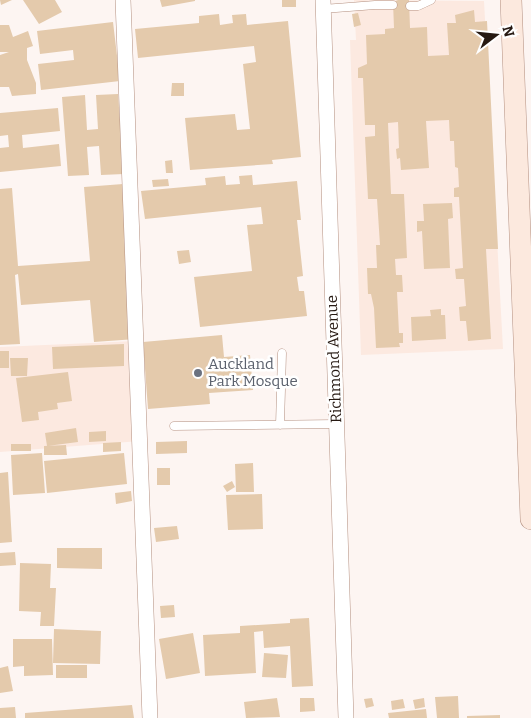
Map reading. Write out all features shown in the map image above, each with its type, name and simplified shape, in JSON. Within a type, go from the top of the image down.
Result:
[{"type":"main road","points":[[511,0],[531,519]]},
{"type":"street","points":[[123,0],[150,718]]},
{"type":"street","name":"Richmond Avenue","points":[[323,5],[346,718]]},
{"type":"lane","points":[[410,6],[418,6],[431,0]]},
{"type":"lane","points":[[323,5],[390,4]]},
{"type":"lane","points":[[280,425],[282,354]]},
{"type":"lane","points":[[174,426],[336,424]]},
{"type":"shaded area","points":[[354,0],[484,1],[503,349],[361,355],[350,40],[356,40]]},
{"type":"shaded area","points":[[136,341],[140,441],[0,452],[0,347]]},
{"type":"building","points":[[0,0],[12,0],[1,5]]},
{"type":"building","points":[[23,0],[55,0],[62,12],[39,24]]},
{"type":"building","points":[[160,0],[195,0],[195,1],[162,7]]},
{"type":"building","points":[[282,0],[296,0],[296,7],[282,7]]},
{"type":"building","points":[[409,0],[410,28],[427,27],[428,56],[449,55],[447,23],[456,23],[455,15],[474,10],[475,22],[487,21],[498,249],[486,249],[491,339],[468,341],[466,321],[460,321],[459,307],[466,306],[464,279],[456,279],[455,269],[463,268],[459,197],[454,197],[454,188],[459,187],[458,168],[455,167],[454,141],[450,141],[449,120],[426,121],[429,168],[401,170],[400,158],[397,159],[396,149],[399,148],[398,122],[388,123],[391,194],[404,194],[407,258],[395,259],[396,275],[402,275],[403,292],[397,292],[399,333],[403,333],[403,343],[399,343],[400,347],[376,348],[374,308],[371,294],[368,294],[367,268],[377,268],[376,245],[380,245],[377,199],[368,199],[365,137],[375,136],[375,125],[365,125],[363,78],[358,78],[358,68],[367,64],[366,35],[385,34],[385,29],[394,28],[393,2]]},
{"type":"building","points":[[358,13],[361,25],[354,27],[352,14]]},
{"type":"building","points":[[219,14],[220,25],[233,23],[232,15],[246,14],[247,25],[288,21],[301,157],[272,160],[273,164],[190,170],[185,118],[235,114],[237,130],[250,129],[243,64],[256,62],[254,46],[138,58],[135,29],[199,23],[199,16]]},
{"type":"building","points":[[113,22],[120,81],[41,90],[38,64],[74,60],[73,50],[40,54],[37,31]]},
{"type":"building","points":[[0,25],[9,25],[13,37],[28,31],[33,46],[27,48],[27,60],[36,83],[36,94],[12,96],[9,87],[0,87],[0,55],[9,52],[0,52]]},
{"type":"building","points":[[172,83],[184,83],[184,96],[171,96]]},
{"type":"building","points":[[118,94],[124,174],[101,175],[99,146],[87,147],[89,175],[68,176],[62,97],[85,95],[87,130],[98,129],[96,95]]},
{"type":"building","points":[[58,108],[60,131],[22,135],[23,148],[59,144],[61,166],[0,172],[0,148],[9,147],[8,135],[0,136],[0,113]]},
{"type":"building","points":[[172,160],[173,173],[166,173],[165,161]]},
{"type":"building","points":[[252,175],[253,185],[297,181],[301,220],[297,220],[303,276],[297,277],[299,291],[304,291],[307,316],[200,327],[194,277],[252,271],[247,225],[263,224],[261,207],[145,219],[141,191],[206,185],[205,178],[225,176],[226,185],[240,184],[239,176]]},
{"type":"building","points":[[168,179],[169,186],[153,187],[152,180]]},
{"type":"building","points":[[123,184],[136,339],[94,342],[90,300],[21,305],[18,274],[15,275],[20,344],[0,345],[0,189],[12,188],[18,266],[90,261],[84,187]]},
{"type":"building","points":[[452,203],[453,218],[448,219],[450,268],[424,269],[422,231],[417,232],[417,221],[424,221],[423,204]]},
{"type":"building","points":[[189,250],[191,262],[179,264],[177,251]]},
{"type":"building","points":[[441,309],[441,315],[445,315],[446,339],[412,341],[411,317],[431,316],[430,310]]},
{"type":"building","name":"Auckland Park Mosque","points":[[222,335],[224,357],[250,355],[253,390],[209,393],[210,404],[148,409],[143,342]]},
{"type":"building","points":[[124,344],[124,366],[53,369],[52,347]]},
{"type":"building","points":[[0,351],[9,351],[9,368],[0,368]]},
{"type":"building","points":[[10,358],[28,358],[27,376],[11,376]]},
{"type":"building","points":[[68,372],[72,401],[57,403],[58,409],[38,412],[39,420],[22,422],[16,378]]},
{"type":"building","points":[[76,428],[78,442],[47,446],[45,433]]},
{"type":"building","points":[[106,431],[106,441],[89,442],[89,432]]},
{"type":"building","points":[[187,441],[187,453],[156,454],[156,442]]},
{"type":"building","points":[[121,442],[121,451],[103,452],[103,443]]},
{"type":"building","points":[[11,444],[31,444],[31,451],[11,451]]},
{"type":"building","points":[[66,445],[67,455],[44,455],[44,446]]},
{"type":"building","points":[[42,453],[45,493],[13,495],[11,455]]},
{"type":"building","points":[[124,453],[127,484],[47,493],[44,461]]},
{"type":"building","points":[[253,463],[254,492],[236,492],[235,464]]},
{"type":"building","points":[[157,468],[170,468],[170,485],[157,485]]},
{"type":"building","points":[[8,472],[12,542],[0,543],[0,473]]},
{"type":"building","points":[[232,481],[235,487],[227,492],[223,486]]},
{"type":"building","points":[[131,491],[132,501],[116,504],[115,493]]},
{"type":"building","points":[[262,494],[263,529],[228,530],[226,495]]},
{"type":"building","points":[[177,526],[179,539],[156,542],[154,528]]},
{"type":"building","points":[[57,548],[102,548],[102,569],[57,568]]},
{"type":"building","points":[[15,552],[16,565],[0,566],[0,553]]},
{"type":"building","points":[[20,563],[51,564],[50,588],[56,588],[54,626],[40,626],[41,612],[19,611]]},
{"type":"building","points":[[174,605],[175,617],[161,618],[160,606]]},
{"type":"building","points":[[309,618],[313,686],[292,687],[290,646],[264,648],[263,631],[254,632],[256,673],[205,676],[203,635],[240,633],[240,626],[290,623],[290,619]]},
{"type":"building","points":[[54,629],[101,631],[100,664],[53,663]]},
{"type":"building","points":[[193,633],[200,673],[166,679],[159,639]]},
{"type":"building","points":[[13,639],[52,639],[53,675],[24,676],[24,666],[13,667]]},
{"type":"building","points":[[264,653],[288,655],[286,678],[262,677]]},
{"type":"building","points":[[56,665],[87,665],[87,678],[56,678]]},
{"type":"building","points":[[8,666],[13,691],[0,693],[0,668]]},
{"type":"building","points":[[458,696],[459,718],[437,718],[435,697]]},
{"type":"building","points":[[277,698],[280,717],[246,718],[244,702]]},
{"type":"building","points":[[300,698],[314,698],[315,711],[300,712]]},
{"type":"building","points":[[372,698],[374,706],[366,708],[364,699]]},
{"type":"building","points":[[424,698],[425,707],[415,709],[413,700]]},
{"type":"building","points":[[403,699],[405,708],[392,710],[391,701]]},
{"type":"building","points":[[132,705],[134,718],[25,718],[25,713]]},
{"type":"building","points":[[15,707],[16,718],[0,718],[0,708]]},
{"type":"building","points":[[426,709],[427,718],[389,718],[388,713]]},
{"type":"building","points":[[500,715],[500,718],[467,718],[467,716]]},
{"type":"place","name":"Auckland Park Mosque","points":[[198,373]]}]
